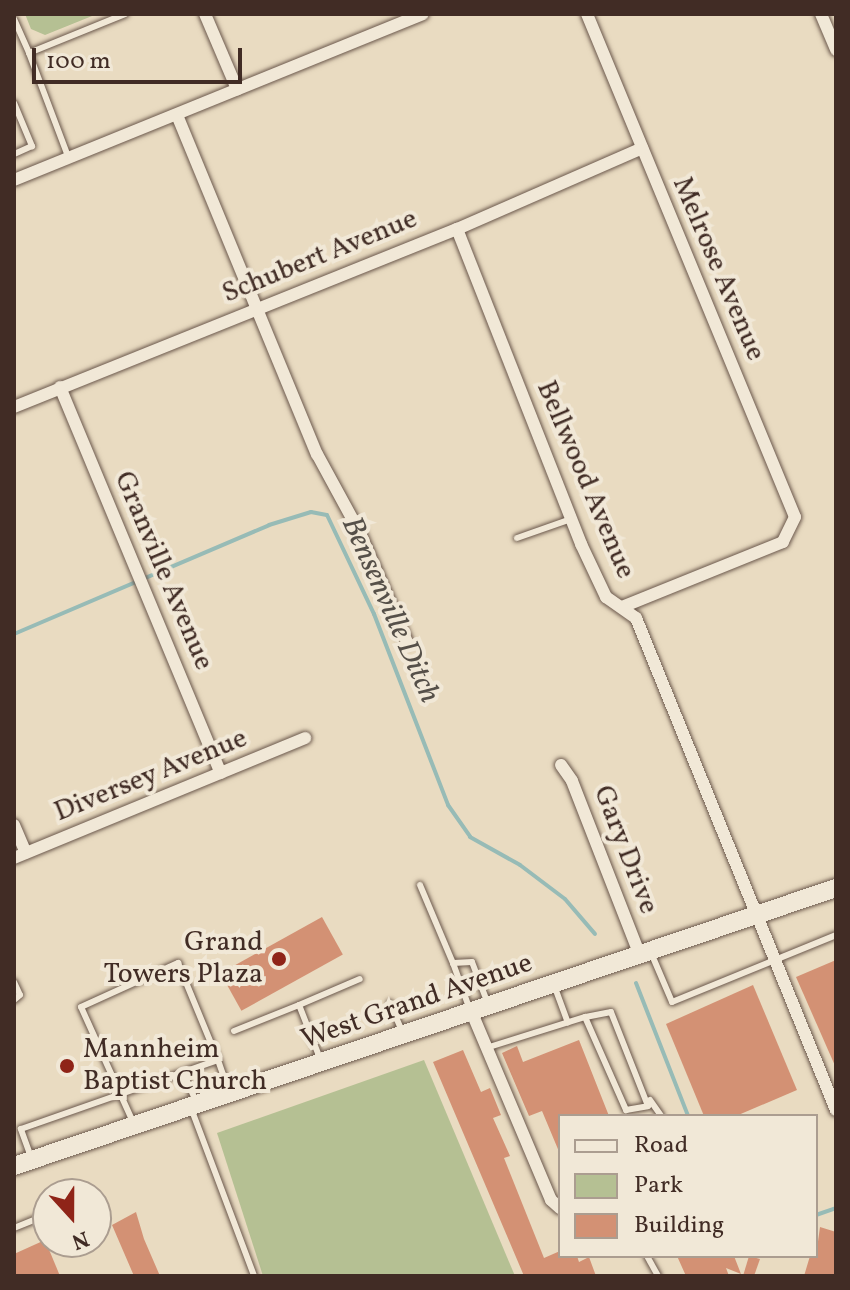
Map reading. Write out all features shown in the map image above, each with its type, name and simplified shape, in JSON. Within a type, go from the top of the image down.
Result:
[{"type":"main road","name":"West Grand Avenue","points":[[23,1163],[836,888]]},
{"type":"street","points":[[205,14],[237,89]]},
{"type":"street","points":[[14,180],[423,14]]},
{"type":"street","name":"Melrose Avenue","points":[[587,14],[795,517],[783,542],[622,607]]},
{"type":"street","points":[[821,14],[836,50]]},
{"type":"street","points":[[177,115],[254,309],[407,642]]},
{"type":"street","name":"Schubert Avenue","points":[[14,407],[457,229],[642,148]]},
{"type":"street","name":"Bellwood Avenue","points":[[457,229],[571,519],[606,597],[636,618],[836,1110]]},
{"type":"street","name":"Granville Avenue","points":[[60,387],[221,773]]},
{"type":"street","name":"Diversey Avenue","points":[[20,855],[305,738]]},
{"type":"street","name":"Gary Drive","points":[[561,765],[572,781],[645,953]]},
{"type":"street","points":[[14,825],[20,855]]},
{"type":"street","points":[[472,1013],[551,1200],[558,1206]]},
{"type":"lane","points":[[29,53],[125,14]]},
{"type":"lane","points":[[14,19],[69,159]]},
{"type":"lane","points":[[14,103],[32,146],[14,154]]},
{"type":"lane","points":[[517,538],[571,519]]},
{"type":"lane","points":[[420,885],[472,1013]]},
{"type":"lane","points":[[645,953],[672,1002],[836,935]]},
{"type":"lane","points":[[453,963],[472,962],[490,1007]]},
{"type":"lane","points":[[135,1127],[81,1007],[178,963],[230,1095]]},
{"type":"lane","points":[[234,1031],[360,979]]},
{"type":"lane","points":[[14,982],[20,995],[14,1000]]},
{"type":"lane","points":[[554,985],[568,1023]]},
{"type":"lane","points":[[390,1003],[404,1036]]},
{"type":"lane","points":[[299,1005],[322,1064]]},
{"type":"lane","points":[[486,1048],[611,1012],[650,1100],[660,1114]]},
{"type":"lane","points":[[585,1017],[628,1113],[650,1100]]},
{"type":"lane","points":[[23,1163],[21,1129],[218,1060]]},
{"type":"lane","points":[[183,1072],[254,1276]]},
{"type":"green space","points":[[25,14],[97,14],[45,35],[31,29]]},
{"type":"green space","points":[[424,1060],[515,1276],[263,1276],[217,1133]]},
{"type":"building","name":"Grand Towers Plaza","points":[[322,917],[343,955],[241,1011],[221,973]]},
{"type":"building","points":[[836,960],[836,1068],[796,977]]},
{"type":"building","points":[[753,985],[797,1090],[741,1114],[703,1114],[666,1024]]},
{"type":"building","points":[[579,1040],[608,1114],[558,1114],[558,1149],[542,1111],[529,1116],[502,1053],[517,1046],[523,1062]]},
{"type":"building","points":[[463,1050],[481,1092],[490,1088],[501,1115],[493,1118],[510,1156],[504,1158],[544,1258],[558,1252],[558,1258],[578,1258],[579,1262],[589,1258],[596,1276],[524,1276],[433,1062]]},
{"type":"building","points":[[136,1212],[160,1276],[134,1276],[112,1225]]},
{"type":"building","points":[[820,1227],[836,1232],[836,1276],[804,1276],[809,1258],[818,1258]]},
{"type":"building","points":[[32,1246],[32,1258],[52,1258],[60,1276],[14,1276],[14,1254]]},
{"type":"building","points":[[678,1258],[735,1258],[741,1274],[726,1268],[729,1276],[686,1276]]},
{"type":"building","points":[[748,1258],[760,1259],[754,1276],[743,1276]]},
{"type":"waterway","name":"Bensenville Ditch","points":[[14,634],[269,525],[311,512],[327,515],[374,614],[448,805],[470,837],[520,865],[565,899],[595,934]]},
{"type":"waterway","name":"Bensenville Ditch","points":[[636,983],[687,1114]]},
{"type":"waterway","name":"Bensenville Ditch","points":[[818,1214],[836,1208]]},
{"type":"place","name":"Grand Towers Plaza","points":[[279,959]]},
{"type":"place","name":"Mannheim Baptist Church","points":[[67,1066]]}]
